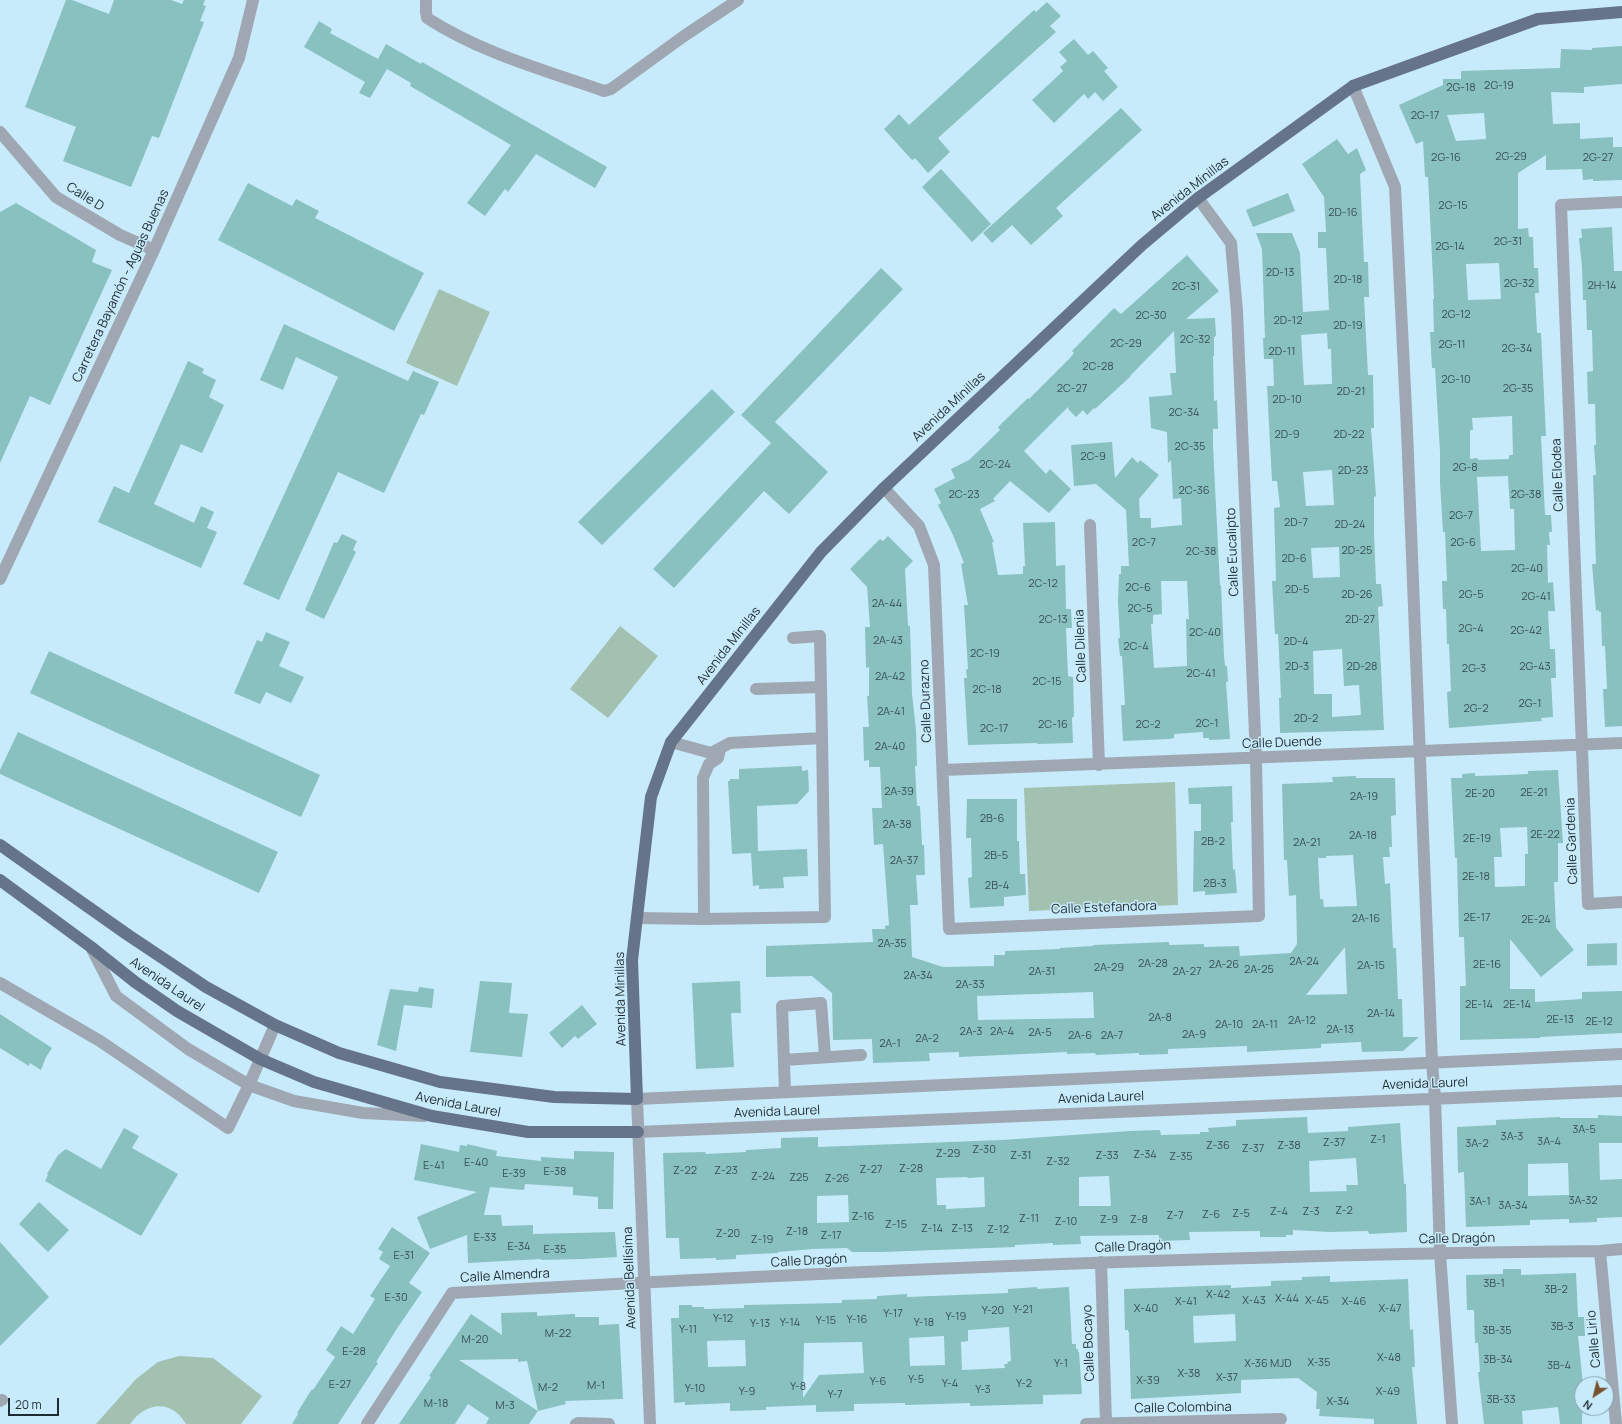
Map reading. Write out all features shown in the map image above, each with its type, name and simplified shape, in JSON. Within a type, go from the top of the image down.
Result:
[{"type":"main road","name":"Avenida Minillas","points":[[637,1099],[632,960],[651,797],[671,742],[821,552],[884,488],[1142,245],[1198,198],[1353,86],[1538,19],[1622,12]]},
{"type":"main road","name":"Avenida Laurel","points":[[0,845],[128,935],[206,986],[275,1025],[339,1054],[440,1082],[554,1098],[637,1099]]},
{"type":"main road","name":"Avenida Laurel","points":[[0,880],[91,947],[135,982],[177,1010],[260,1059],[314,1082],[432,1116],[528,1132],[638,1132]]},
{"type":"street","name":"Carretera Bayamón - Aguas Buenas","points":[[0,579],[154,250],[239,58],[253,0]]},
{"type":"street","points":[[426,0],[427,18],[443,28],[483,48],[604,91],[611,89],[684,36],[738,0]]},
{"type":"street","points":[[1353,86],[1395,187],[1432,1062],[1436,1098],[1440,1253],[1452,1424]]},
{"type":"street","name":"Calle D","points":[[0,132],[56,197],[120,235],[154,250]]},
{"type":"street","name":"Calle Eucalipto","points":[[1198,198],[1231,243],[1237,319],[1256,758],[1259,916]]},
{"type":"street","name":"Calle Elodea","points":[[1583,744],[1561,205],[1622,202]]},
{"type":"street","name":"Calle Durazno","points":[[884,488],[919,526],[934,565],[949,928]]},
{"type":"street","name":"Calle Dilenia","points":[[1090,525],[1099,765]]},
{"type":"street","points":[[637,918],[704,919],[825,917],[820,636],[793,638]]},
{"type":"street","points":[[756,689],[821,687]]},
{"type":"street","points":[[671,742],[711,753],[730,743],[822,738]]},
{"type":"street","name":"Calle Duende","points":[[943,770],[1099,765],[1622,743]]},
{"type":"street","name":"Calle Gardenia","points":[[1583,744],[1588,904],[1622,902]]},
{"type":"street","points":[[704,919],[703,778],[709,764],[718,758],[720,749]]},
{"type":"street","name":"Calle Estefandora","points":[[949,928],[1259,916]]},
{"type":"street","points":[[91,947],[116,996],[188,1049],[249,1085],[294,1101],[363,1113],[432,1116]]},
{"type":"street","points":[[0,983],[100,1041],[228,1128],[249,1085],[275,1025]]},
{"type":"street","points":[[785,1092],[782,1006],[821,1003],[825,1056]]},
{"type":"street","name":"Avenida Laurel","points":[[637,1099],[1622,1054]]},
{"type":"street","points":[[784,1060],[825,1056],[861,1055]]},
{"type":"street","name":"Avenida Laurel","points":[[638,1132],[1622,1090]]},
{"type":"street","name":"Avenida Bellísima","points":[[637,1099],[650,1424]]},
{"type":"street","name":"Calle Dragón","points":[[644,1282],[1101,1262],[1440,1253],[1600,1251],[1622,1249]]},
{"type":"street","name":"Calle Lirio","points":[[1600,1251],[1616,1424]]},
{"type":"street","name":"Calle Bocayo","points":[[1101,1262],[1106,1423]]},
{"type":"street","name":"Calle Almendra","points":[[367,1424],[452,1294],[644,1282]]},
{"type":"street","name":"Calle Colombina","points":[[1086,1424],[1281,1420]]},
{"type":"street","points":[[576,1424],[609,1424]]},
{"type":"green space","points":[[439,289],[490,312],[457,386],[406,363]]},
{"type":"green space","points":[[620,626],[658,656],[608,718],[570,689]]},
{"type":"green space","points":[[1175,782],[1178,905],[1029,911],[1024,788]]},
{"type":"green space","points":[[179,1356],[213,1358],[262,1396],[241,1424],[186,1424],[173,1410],[158,1406],[143,1411],[130,1424],[96,1424],[136,1379],[158,1362]]},
{"type":"building","points":[[66,0],[72,0],[109,14],[114,0],[171,0],[182,4],[184,0],[205,0],[203,5],[206,6],[200,21],[204,22],[159,138],[152,136],[131,187],[63,161],[76,127],[25,107]]},
{"type":"building","points":[[1047,2],[1061,16],[1050,26],[1056,32],[938,138],[950,152],[928,173],[915,158],[913,160],[911,159],[884,129],[899,114],[909,125],[1034,10],[1036,12]]},
{"type":"building","points":[[319,21],[332,29],[330,33],[378,59],[386,44],[421,64],[422,62],[607,167],[595,188],[536,154],[508,192],[505,189],[485,216],[467,203],[511,145],[410,86],[411,83],[387,69],[370,98],[359,93],[365,82],[304,47]]},
{"type":"building","points":[[1074,39],[1088,55],[1093,51],[1108,68],[1104,71],[1118,87],[1103,101],[1095,92],[1088,99],[1084,94],[1054,123],[1032,100],[1063,71],[1060,67],[1067,61],[1059,52]]},
{"type":"building","points":[[1622,46],[1622,84],[1584,87],[1584,93],[1551,92],[1553,124],[1580,123],[1580,139],[1613,137],[1613,147],[1622,147],[1622,180],[1583,180],[1582,169],[1546,170],[1546,155],[1518,173],[1518,229],[1528,228],[1529,237],[1533,237],[1534,268],[1538,268],[1539,293],[1535,293],[1537,333],[1541,333],[1546,436],[1541,436],[1545,515],[1551,515],[1552,532],[1549,532],[1550,545],[1547,545],[1548,583],[1553,582],[1555,611],[1548,611],[1550,649],[1555,649],[1556,678],[1551,678],[1553,717],[1541,718],[1542,721],[1449,728],[1447,692],[1451,691],[1449,644],[1447,644],[1446,609],[1443,609],[1442,581],[1447,581],[1445,532],[1443,532],[1440,483],[1440,452],[1435,368],[1432,368],[1430,332],[1434,332],[1434,299],[1428,177],[1425,177],[1423,141],[1416,144],[1399,105],[1443,85],[1443,79],[1461,79],[1461,71],[1560,68],[1561,49],[1592,50],[1592,48]],"holes":[[[1484,113],[1486,139],[1456,141],[1447,115]],[[1499,263],[1501,299],[1468,300],[1466,264]],[[1512,416],[1513,455],[1509,455],[1509,459],[1470,459],[1470,430],[1473,430],[1472,418]],[[1508,476],[1510,509],[1514,509],[1515,550],[1481,551],[1477,477]]]},
{"type":"building","points":[[1121,108],[1142,130],[1056,208],[1063,216],[1031,245],[1012,225],[992,243],[983,233]]},
{"type":"building","points":[[1337,139],[1348,154],[1357,148],[1366,170],[1360,174],[1364,262],[1368,262],[1369,297],[1364,297],[1368,375],[1373,375],[1374,428],[1371,428],[1376,496],[1374,497],[1374,532],[1376,584],[1381,584],[1383,606],[1378,607],[1384,730],[1280,733],[1279,698],[1281,698],[1279,652],[1278,634],[1275,634],[1272,581],[1276,581],[1274,508],[1280,507],[1277,481],[1272,481],[1267,386],[1274,386],[1273,359],[1264,359],[1263,338],[1265,338],[1262,249],[1256,233],[1292,233],[1300,253],[1303,312],[1329,310],[1326,248],[1318,248],[1318,232],[1326,232],[1324,197],[1302,164]],"holes":[[[1327,333],[1328,349],[1331,349],[1332,384],[1304,385],[1301,335]],[[1332,470],[1334,505],[1306,506],[1303,472]],[[1339,547],[1340,577],[1313,578],[1311,548]],[[1342,649],[1344,686],[1359,685],[1361,715],[1332,717],[1332,694],[1314,694],[1313,651]]]},
{"type":"building","points":[[941,169],[991,224],[972,242],[922,187]]},
{"type":"building","points":[[248,183],[292,206],[296,199],[319,211],[315,218],[424,273],[394,331],[218,240]]},
{"type":"building","points":[[1288,193],[1295,211],[1253,227],[1246,210]]},
{"type":"building","points":[[16,203],[96,250],[92,262],[112,270],[50,405],[30,396],[0,463],[0,212]]},
{"type":"building","points":[[1612,227],[1614,271],[1622,271],[1622,726],[1605,727],[1603,689],[1607,689],[1605,646],[1602,646],[1601,612],[1599,612],[1599,610],[1596,611],[1592,564],[1596,564],[1593,475],[1596,475],[1594,445],[1596,445],[1595,404],[1588,404],[1587,372],[1593,371],[1592,330],[1587,330],[1586,300],[1583,300],[1579,238],[1582,238],[1581,229]]},
{"type":"building","points":[[1187,255],[1219,291],[1186,319],[1215,318],[1216,336],[1214,337],[1213,356],[1214,401],[1217,400],[1218,429],[1213,429],[1213,446],[1224,656],[1225,666],[1227,666],[1228,682],[1226,682],[1230,739],[1209,740],[1209,738],[1203,738],[1203,732],[1174,734],[1174,738],[1169,739],[1123,741],[1121,705],[1125,705],[1122,656],[1120,656],[1118,638],[1120,638],[1118,601],[1119,574],[1121,574],[1121,566],[1129,566],[1126,510],[1096,484],[1074,486],[1071,445],[1112,442],[1115,478],[1132,457],[1138,463],[1140,460],[1159,475],[1139,499],[1140,518],[1151,518],[1151,528],[1182,525],[1181,498],[1173,499],[1171,460],[1168,463],[1167,432],[1151,428],[1149,397],[1172,395],[1170,373],[1176,373],[1174,331],[1131,376],[1095,409],[1094,408],[1087,415],[1083,410],[1076,417],[1068,407],[1024,451],[1046,474],[1050,469],[1071,489],[1049,513],[1010,481],[993,499],[995,501],[980,509],[994,542],[992,542],[998,575],[1023,574],[1023,566],[1025,566],[1023,523],[1055,522],[1056,566],[1065,565],[1066,609],[1071,609],[1072,628],[1066,628],[1068,676],[1073,677],[1073,743],[968,745],[964,678],[967,678],[966,670],[968,669],[964,605],[968,605],[961,564],[964,563],[953,535],[938,505],[941,503],[934,489],[955,478],[951,469],[969,460],[1000,430],[998,427],[1028,398],[1029,399],[1070,358],[1074,353],[1072,351],[1114,308],[1121,314]],"holes":[[[1161,581],[1187,581],[1189,619],[1186,619],[1187,666],[1154,668],[1151,624],[1153,624],[1153,615],[1162,614]]]},
{"type":"building","points":[[881,268],[903,289],[775,422],[828,472],[789,514],[764,491],[674,588],[653,569],[771,443],[741,415]]},
{"type":"building","points":[[284,324],[408,381],[413,371],[439,382],[424,415],[421,414],[384,493],[338,472],[279,600],[243,584],[338,377],[296,357],[283,390],[260,380]]},
{"type":"building","points":[[188,361],[204,369],[202,373],[216,380],[209,397],[224,405],[202,453],[181,444],[154,504],[194,523],[201,506],[214,512],[207,528],[217,532],[201,568],[98,522],[114,486],[129,493]]},
{"type":"building","points":[[712,389],[735,412],[602,545],[578,522]]},
{"type":"building","points":[[342,534],[357,541],[353,550],[356,552],[324,619],[305,610],[334,542],[337,543]]},
{"type":"building","points":[[888,536],[913,561],[905,569],[908,626],[910,626],[912,694],[916,730],[917,766],[915,766],[917,806],[920,806],[925,875],[916,875],[918,905],[910,905],[912,957],[943,967],[994,966],[994,955],[1005,955],[1005,951],[1169,942],[1169,945],[1204,944],[1204,947],[1239,946],[1240,956],[1291,953],[1297,944],[1296,895],[1289,896],[1287,860],[1284,860],[1282,784],[1333,782],[1332,777],[1356,776],[1356,778],[1395,778],[1396,815],[1391,816],[1392,847],[1389,847],[1390,857],[1383,857],[1385,884],[1390,883],[1393,948],[1396,948],[1398,999],[1402,999],[1403,1037],[1419,1037],[1403,1051],[1362,1052],[1361,1042],[1321,1044],[1321,1048],[1247,1052],[1247,1046],[1168,1049],[1168,1054],[1139,1055],[1139,1053],[1096,1055],[1095,1053],[1067,1054],[1067,1052],[959,1057],[959,1052],[929,1053],[930,1061],[873,1063],[872,1039],[833,1040],[832,993],[812,976],[766,977],[766,946],[873,942],[872,929],[885,929],[885,926],[889,925],[883,844],[874,845],[872,808],[882,808],[880,767],[869,767],[869,760],[864,761],[863,727],[869,727],[867,696],[869,696],[869,667],[866,668],[865,627],[870,627],[867,587],[850,569],[880,539],[883,541]],"holes":[[[1353,855],[1357,906],[1324,907],[1323,899],[1320,899],[1318,858],[1326,858],[1326,856]],[[1345,947],[1347,994],[1306,995]],[[1093,992],[1094,1018],[978,1020],[977,996]]]},
{"type":"building","points":[[266,632],[290,642],[279,666],[304,677],[291,703],[266,692],[260,704],[234,693],[257,640],[262,642]]},
{"type":"building","points":[[49,651],[320,775],[301,817],[30,693]]},
{"type":"building","points":[[18,732],[278,852],[259,893],[0,774],[0,770]]},
{"type":"building","points":[[802,766],[802,771],[808,770],[809,791],[797,804],[757,806],[758,851],[807,849],[808,876],[783,877],[784,888],[759,889],[759,885],[753,886],[751,853],[732,854],[728,781],[730,781],[730,779],[739,779],[739,769]]},
{"type":"building","points":[[1558,770],[1563,843],[1558,843],[1558,882],[1554,882],[1556,928],[1574,950],[1541,977],[1510,939],[1510,989],[1535,989],[1535,1002],[1582,999],[1582,992],[1622,991],[1622,1033],[1540,1038],[1460,1040],[1460,986],[1466,986],[1464,937],[1459,937],[1457,858],[1455,858],[1451,778],[1462,778],[1462,774],[1475,773],[1475,776],[1528,774],[1528,771]],"holes":[[[1527,827],[1528,854],[1525,854],[1525,886],[1495,887],[1494,857],[1502,857],[1500,828]]]},
{"type":"building","points":[[1232,786],[1233,822],[1231,822],[1233,870],[1235,869],[1237,893],[1205,895],[1205,891],[1193,892],[1194,831],[1201,831],[1201,804],[1189,804],[1188,788]]},
{"type":"building","points":[[967,799],[1017,799],[1017,841],[1019,841],[1020,874],[1025,874],[1026,895],[1004,897],[1004,906],[970,908],[968,878],[972,877],[971,838],[966,838]]},
{"type":"building","points":[[1617,943],[1617,965],[1587,966],[1587,944]]},
{"type":"building","points":[[480,981],[512,983],[509,1013],[528,1014],[522,1057],[470,1052]]},
{"type":"building","points":[[740,981],[741,1013],[731,1013],[734,1067],[696,1069],[692,983]]},
{"type":"building","points":[[419,987],[434,989],[432,1008],[404,1005],[396,1051],[377,1045],[390,989],[418,992]]},
{"type":"building","points":[[582,1005],[597,1024],[578,1039],[575,1036],[562,1048],[549,1033]]},
{"type":"building","points":[[0,1014],[52,1048],[46,1057],[41,1070],[30,1063],[29,1066],[0,1048]]},
{"type":"building","points":[[1598,1115],[1622,1116],[1622,1143],[1599,1143],[1600,1180],[1622,1179],[1622,1217],[1597,1218],[1597,1222],[1569,1223],[1569,1219],[1530,1220],[1530,1225],[1466,1227],[1464,1172],[1458,1173],[1457,1127],[1496,1125],[1496,1120],[1560,1117],[1598,1118]],"holes":[[[1568,1163],[1569,1195],[1528,1196],[1528,1164]]]},
{"type":"building","points":[[1307,1117],[1308,1133],[1348,1131],[1348,1127],[1400,1123],[1404,1184],[1406,1184],[1407,1232],[1369,1234],[1368,1231],[1329,1232],[1293,1230],[1293,1235],[1286,1235],[1286,1237],[1260,1237],[1260,1231],[1189,1232],[1190,1240],[1159,1241],[1159,1235],[1080,1236],[1081,1244],[1053,1245],[1053,1243],[1015,1245],[1015,1247],[882,1252],[852,1252],[847,1248],[813,1249],[778,1253],[736,1255],[736,1259],[716,1260],[716,1258],[680,1259],[679,1238],[666,1238],[663,1153],[705,1152],[706,1154],[781,1148],[781,1138],[818,1137],[818,1147],[1002,1140],[1130,1131],[1160,1130],[1161,1135],[1200,1134],[1200,1132],[1209,1132],[1208,1128],[1236,1126],[1236,1120]],"holes":[[[1356,1158],[1358,1185],[1346,1185],[1347,1191],[1310,1192],[1309,1161]],[[1109,1176],[1111,1206],[1079,1206],[1079,1177]],[[984,1177],[985,1207],[946,1209],[946,1205],[937,1205],[936,1178]],[[848,1195],[849,1222],[817,1223],[817,1196]]]},
{"type":"building","points":[[124,1128],[139,1136],[132,1148],[178,1174],[141,1236],[45,1181],[48,1175],[47,1174],[58,1155],[66,1149],[101,1169]]},
{"type":"building","points":[[421,1144],[459,1152],[460,1145],[467,1146],[467,1144],[497,1151],[496,1156],[541,1161],[541,1157],[574,1159],[574,1151],[614,1152],[613,1209],[598,1209],[598,1197],[573,1195],[573,1187],[525,1184],[524,1190],[490,1187],[484,1215],[501,1215],[502,1226],[533,1225],[533,1234],[615,1232],[617,1257],[468,1263],[467,1235],[430,1249],[417,1217],[477,1192],[414,1180]]},
{"type":"building","points":[[39,1202],[69,1230],[48,1252],[19,1224]]},
{"type":"building","points":[[392,1227],[430,1253],[409,1283],[422,1292],[398,1327],[376,1362],[378,1363],[338,1424],[292,1424],[312,1389],[313,1390],[335,1357],[326,1350],[341,1326],[353,1334],[375,1299],[370,1296],[390,1266],[379,1259],[383,1252],[378,1249]]},
{"type":"building","points":[[0,1242],[49,1297],[0,1346]]},
{"type":"building","points":[[1503,1269],[1521,1269],[1521,1275],[1576,1273],[1578,1317],[1584,1317],[1585,1336],[1578,1336],[1582,1376],[1574,1376],[1574,1416],[1582,1416],[1582,1424],[1560,1424],[1558,1407],[1522,1411],[1523,1424],[1484,1424],[1478,1372],[1480,1372],[1478,1343],[1475,1343],[1474,1310],[1467,1310],[1466,1275],[1503,1274]]},
{"type":"building","points":[[1330,1276],[1330,1282],[1408,1279],[1410,1330],[1413,1329],[1415,1367],[1412,1367],[1417,1424],[1374,1424],[1374,1419],[1319,1416],[1320,1409],[1316,1409],[1317,1392],[1298,1378],[1241,1380],[1241,1393],[1131,1399],[1129,1332],[1128,1330],[1125,1330],[1124,1289],[1231,1285],[1231,1288],[1271,1286],[1271,1281],[1302,1280],[1302,1277]],"holes":[[[1235,1314],[1236,1341],[1194,1343],[1193,1316]]]},
{"type":"building","points":[[1069,1287],[1072,1344],[1076,1344],[1076,1349],[1078,1349],[1079,1352],[1082,1394],[1043,1395],[1043,1404],[970,1406],[970,1403],[905,1405],[905,1403],[854,1404],[854,1411],[816,1412],[816,1405],[766,1407],[766,1410],[730,1411],[730,1403],[685,1405],[685,1402],[674,1403],[671,1318],[679,1318],[679,1305],[692,1305],[692,1307],[704,1307],[704,1309],[744,1308],[744,1305],[842,1303],[842,1300],[877,1299],[877,1296],[907,1294],[907,1297],[1008,1293],[1008,1289]],"holes":[[[1009,1327],[1011,1361],[1007,1362],[1008,1364],[1004,1364],[1005,1368],[962,1370],[961,1342],[968,1341],[968,1330]],[[944,1336],[945,1365],[910,1366],[909,1338]],[[745,1340],[746,1366],[708,1367],[707,1341]],[[862,1342],[864,1373],[819,1375],[803,1398],[804,1343]]]},
{"type":"building","points":[[537,1312],[537,1316],[575,1314],[575,1317],[599,1317],[599,1325],[619,1324],[623,1399],[565,1401],[566,1404],[538,1411],[529,1424],[486,1424],[489,1418],[468,1404],[455,1424],[399,1424],[471,1314],[502,1335],[501,1313]],"holes":[[[518,1359],[518,1362],[527,1361],[538,1411],[459,1360]]]}]
